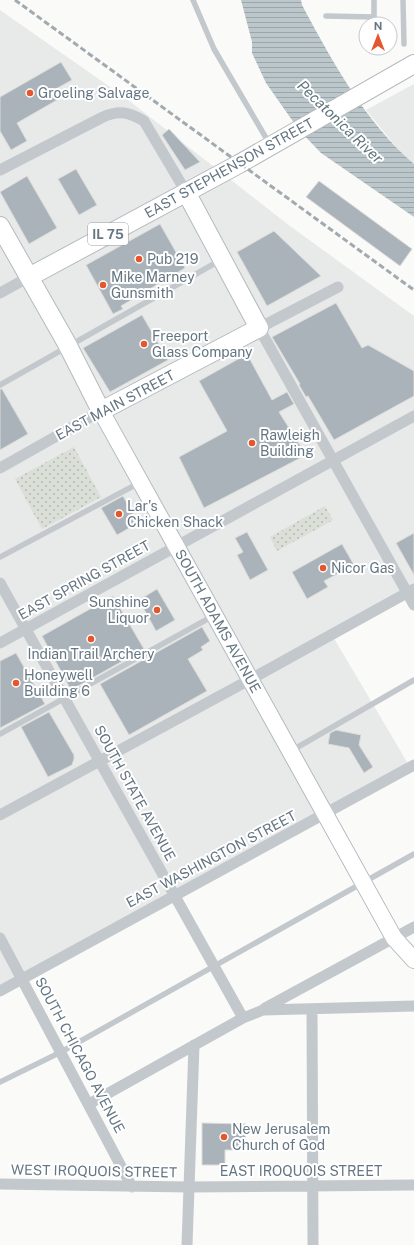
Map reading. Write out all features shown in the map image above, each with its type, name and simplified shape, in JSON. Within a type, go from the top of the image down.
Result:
[{"type":"main road","name":"EAST STEPHENSON STREET","points":[[30,277],[292,134],[380,84],[412,68]]},
{"type":"main road","points":[[186,192],[259,328]]},
{"type":"main road","name":"SOUTH ADAMS AVENUE","points":[[0,226],[30,277],[101,411]]},
{"type":"main road","name":"EAST MAIN STREET","points":[[101,411],[259,328]]},
{"type":"street","points":[[0,170],[114,112],[124,112],[133,114],[144,121],[186,192]]},
{"type":"street","name":"EAST STEPHENSON STREET","points":[[0,293],[30,277]]},
{"type":"street","name":"EAST MAIN STREET","points":[[259,328],[338,287]]},
{"type":"street","points":[[259,328],[411,591],[414,605]]},
{"type":"street","name":"EAST MAIN STREET","points":[[0,468],[101,411]]},
{"type":"street","name":"SOUTH ADAMS AVENUE","points":[[101,411],[394,938],[414,960]]},
{"type":"street","name":"EAST SPRING STREET","points":[[0,643],[414,416]]},
{"type":"street","name":"SOUTH STATE AVENUE","points":[[0,583],[243,1018]]},
{"type":"street","points":[[0,815],[411,591]]},
{"type":"street","name":"EAST WASHINGTON STREET","points":[[0,991],[326,815],[414,765]]},
{"type":"street","points":[[89,1104],[243,1018],[263,1010],[414,927]]},
{"type":"street","name":"SOUTH CHICAGO AVENUE","points":[[0,938],[132,1186]]},
{"type":"street","points":[[263,1010],[414,1006]]},
{"type":"street","points":[[312,1009],[313,1245]]},
{"type":"street","points":[[187,1245],[194,1045]]},
{"type":"street","name":"WEST IROQUOIS STREET","points":[[0,1184],[188,1187]]},
{"type":"street","name":"EAST IROQUOIS STREET","points":[[188,1187],[414,1185]]},
{"type":"lane","points":[[193,0],[214,49],[270,145]]},
{"type":"lane","points":[[326,16],[374,17],[374,0]]},
{"type":"lane","points":[[403,0],[404,44]]},
{"type":"lane","points":[[0,384],[223,259]]},
{"type":"lane","points":[[0,557],[141,482]]},
{"type":"lane","points":[[0,734],[215,615]]},
{"type":"lane","points":[[291,751],[414,680]]},
{"type":"lane","points":[[0,1082],[61,1052],[414,854]]},
{"type":"shaded area","points":[[0,10],[123,96],[290,226],[414,316],[414,589],[332,635],[410,767],[0,991]]},
{"type":"shaded area","points":[[414,84],[414,164],[402,154],[366,110]]},
{"type":"shaded area","points":[[74,447],[101,497],[42,529],[15,479]]},
{"type":"shaded area","points":[[325,506],[333,520],[277,551],[270,537]]},
{"type":"water","name":"Pecatonica River","points":[[241,0],[301,0],[302,5],[325,48],[351,90],[380,129],[414,164],[414,217],[321,153],[299,130],[266,83],[252,53],[252,42]]},
{"type":"building","name":"Groeling Salvage","points":[[61,62],[72,80],[52,91],[57,100],[17,123],[27,141],[11,150],[0,131],[0,97]]},
{"type":"building","points":[[169,129],[200,162],[185,170],[162,135]]},
{"type":"building","points":[[76,169],[97,205],[79,215],[58,179]]},
{"type":"building","points":[[27,176],[57,228],[29,244],[0,192]]},
{"type":"building","points":[[319,181],[412,249],[400,266],[306,197]]},
{"type":"building","points":[[160,224],[185,268],[121,306],[123,309],[113,314],[86,265]]},
{"type":"building","points":[[274,231],[321,276],[267,306],[237,252]]},
{"type":"building","points":[[336,303],[362,348],[368,345],[414,371],[414,396],[334,440],[308,396],[306,397],[272,337]]},
{"type":"building","points":[[142,315],[168,360],[110,392],[83,348]]},
{"type":"building","name":"Rawleigh Building","points":[[247,354],[272,400],[287,392],[294,404],[279,412],[306,455],[204,508],[179,457],[227,431],[199,381]]},
{"type":"building","points":[[0,389],[2,389],[28,434],[0,450]]},
{"type":"building","name":"Lar's Chicken Shack","points":[[123,496],[138,523],[117,535],[101,508]]},
{"type":"building","points":[[247,532],[268,570],[250,580],[237,555],[243,552],[235,538]]},
{"type":"building","points":[[414,533],[414,575],[396,543]]},
{"type":"building","name":"Nicor Gas","points":[[342,544],[354,565],[324,581],[328,587],[307,599],[292,572]]},
{"type":"building","name":"Sunshine Liquor","points":[[157,589],[175,620],[156,631],[139,600]]},
{"type":"building","points":[[113,596],[144,649],[71,690],[42,636]]},
{"type":"building","points":[[202,627],[210,641],[201,647],[203,650],[188,659],[207,691],[129,735],[100,684]]},
{"type":"building","name":"Honeywell Building 6","points":[[16,653],[45,704],[0,728],[0,661]]},
{"type":"building","points":[[49,712],[74,755],[74,759],[72,765],[48,777],[21,727]]},
{"type":"building","points":[[336,730],[361,735],[359,745],[373,767],[364,773],[349,748],[328,744],[330,733]]},
{"type":"building","name":"New Jerusalem Church of God","points":[[202,1123],[246,1124],[245,1150],[225,1150],[225,1165],[202,1165]]},
{"type":"railway","points":[[15,0],[414,290]]},
{"type":"place","name":"Groeling Salvage","points":[[30,93]]},
{"type":"place","name":"Pub 219","points":[[139,259]]},
{"type":"place","name":"Mike Marney Gunsmith","points":[[103,285]]},
{"type":"place","name":"Freeport Glass Company","points":[[144,344]]},
{"type":"place","name":"Rawleigh Building","points":[[252,443]]},
{"type":"place","name":"Lar's Chicken Shack","points":[[119,514]]},
{"type":"place","name":"Nicor Gas","points":[[323,568]]},
{"type":"place","name":"Sunshine Liquor","points":[[157,610]]},
{"type":"place","name":"Indian Trail Archery","points":[[91,639]]},
{"type":"place","name":"Honeywell Building 6","points":[[16,683]]},
{"type":"place","name":"New Jerusalem Church of God","points":[[224,1137]]}]
